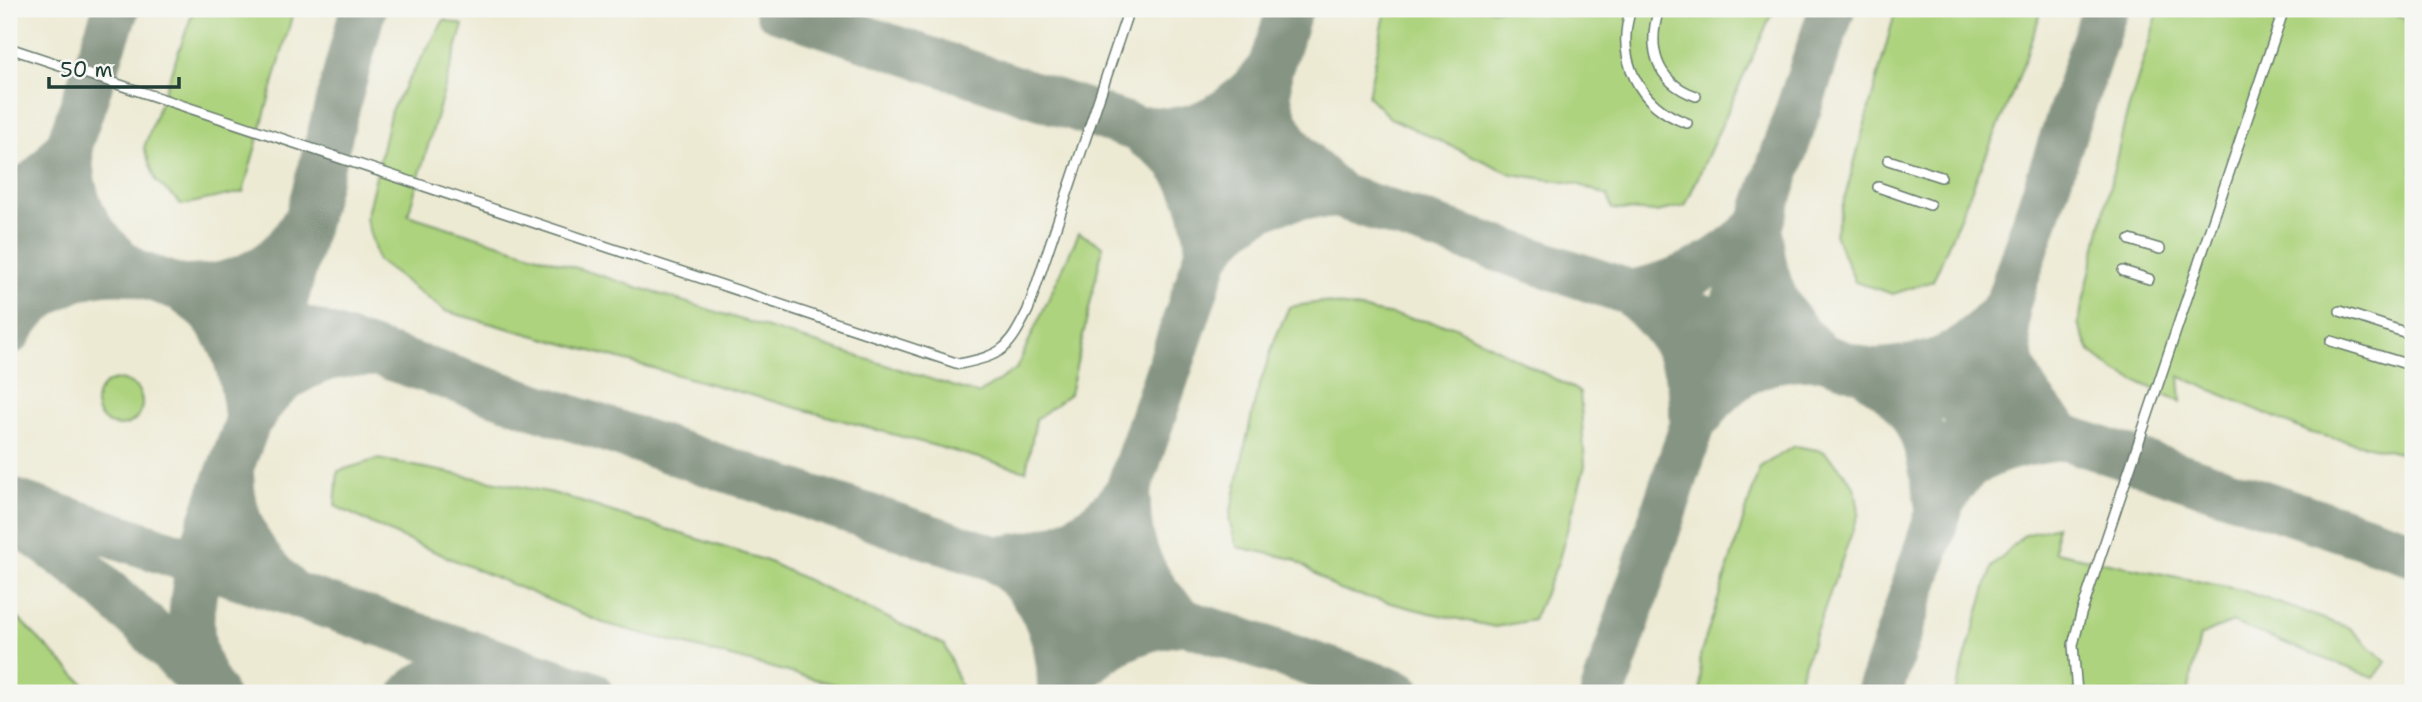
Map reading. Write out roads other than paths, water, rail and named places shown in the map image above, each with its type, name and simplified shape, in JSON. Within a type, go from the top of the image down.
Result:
[{"type":"lane","points":[[9,48],[959,364],[991,358],[1005,348],[1028,310],[1129,9]]},
{"type":"lane","points":[[1631,9],[1625,34],[1625,50],[1634,80],[1654,105],[1687,123]]},
{"type":"lane","points":[[1659,9],[1653,33],[1659,67],[1674,84],[1696,96]]},
{"type":"lane","points":[[2077,693],[2073,645],[2081,614],[2284,9]]},
{"type":"lane","points":[[1888,160],[1941,177]]},
{"type":"lane","points":[[1878,187],[1930,205]]},
{"type":"lane","points":[[2130,240],[2160,249]]},
{"type":"lane","points":[[2123,271],[2150,279]]},
{"type":"lane","points":[[2340,311],[2413,335]]},
{"type":"lane","points":[[2331,341],[2413,366]]}]
